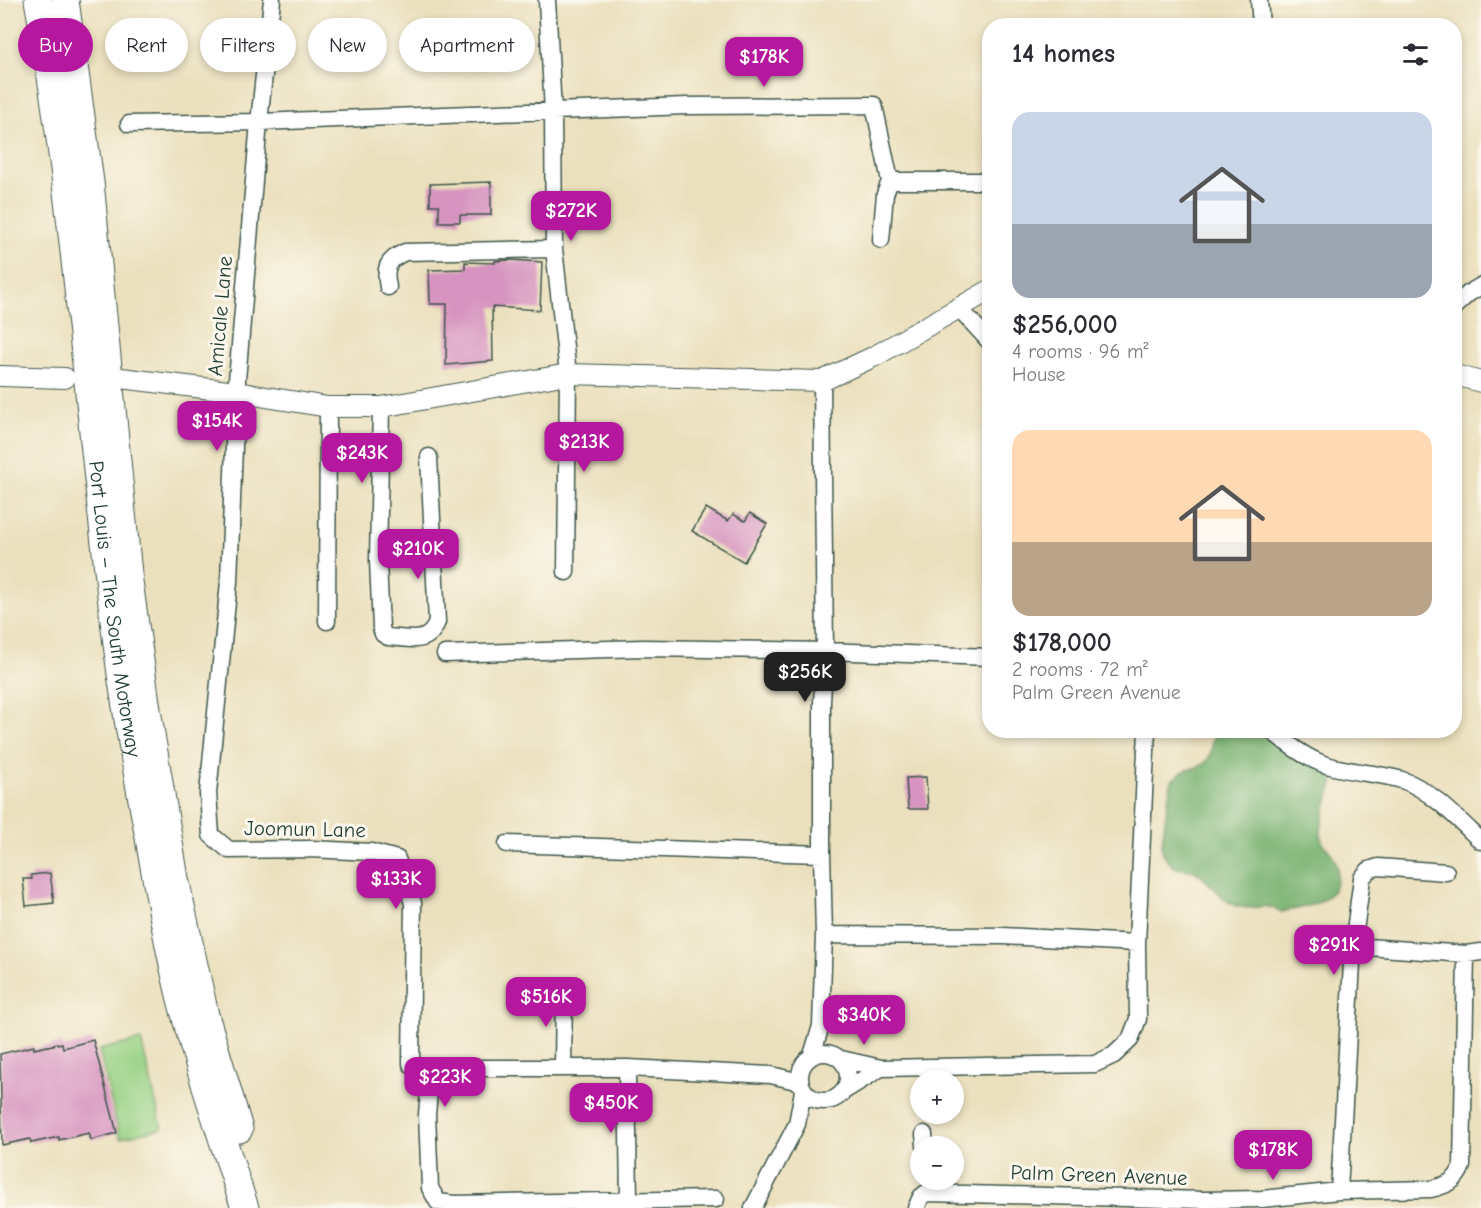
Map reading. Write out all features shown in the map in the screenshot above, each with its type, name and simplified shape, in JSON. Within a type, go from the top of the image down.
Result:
[{"type":"highway","name":"Port Louis – The South Motorway","points":[[38,0],[49,57],[68,194],[97,472],[122,676],[144,809],[180,994],[201,1073],[245,1208]]},
{"type":"highway","name":"Port Louis – The South Motorway","points":[[65,0],[90,182],[128,574],[175,879],[205,1015],[264,1208]]},
{"type":"street","name":"Amicale Lane","points":[[229,850],[211,835],[208,792],[230,582],[236,392],[272,0]]},
{"type":"street","points":[[547,0],[553,112],[554,249],[568,374],[566,572]]},
{"type":"street","points":[[1259,0],[1260,18]]},
{"type":"street","points":[[129,124],[259,122],[687,106],[874,105],[890,181],[885,195],[881,240]]},
{"type":"street","points":[[890,181],[982,181]]},
{"type":"street","points":[[388,287],[385,272],[393,258],[405,252],[554,249]]},
{"type":"street","points":[[1462,299],[1481,286]]},
{"type":"street","points":[[121,378],[236,392],[328,407],[381,407],[568,374],[822,381],[875,357],[959,308],[982,297]]},
{"type":"street","points":[[959,308],[982,333]]},
{"type":"street","points":[[0,376],[65,378]]},
{"type":"street","points":[[1462,377],[1481,381]]},
{"type":"street","points":[[753,1208],[797,1124],[801,1069],[809,1058],[821,1026],[824,935],[822,702],[825,651],[822,381]]},
{"type":"street","points":[[327,621],[328,407]]},
{"type":"street","points":[[381,407],[378,561],[381,628],[383,634],[388,637],[424,639],[433,634],[437,622],[429,457]]},
{"type":"street","points":[[445,654],[643,648],[982,657]]},
{"type":"street","points":[[771,1075],[823,1052],[881,1068],[1095,1064],[1114,1055],[1130,1040],[1138,1019],[1137,943],[1147,738]]},
{"type":"street","points":[[1281,738],[1321,763],[1403,780],[1422,790],[1459,819],[1481,841]]},
{"type":"street","points":[[507,844],[822,854]]},
{"type":"street","name":"Joomun Lane","points":[[229,850],[311,849],[371,852],[398,859],[413,903],[411,1064],[430,1082]]},
{"type":"street","points":[[1339,1191],[1353,946],[1362,878],[1369,870],[1378,867],[1446,872]]},
{"type":"street","points":[[824,935],[1003,936],[1137,943]]},
{"type":"street","points":[[1353,946],[1473,953]]},
{"type":"street","name":"Palm Green Avenue","points":[[964,1188],[1204,1200],[1262,1199],[1339,1191],[1431,1189],[1446,1186],[1458,1178],[1462,1166],[1473,953]]},
{"type":"street","points":[[563,1068],[564,989]]},
{"type":"street","points":[[821,1026],[837,1057],[848,1071],[848,1083],[844,1091]]},
{"type":"street","points":[[716,1199],[454,1204],[438,1202],[430,1188],[428,1114],[430,1082],[436,1071],[449,1068],[627,1068],[771,1075],[801,1086],[809,1097],[819,1101],[830,1101]]},
{"type":"street","points":[[627,1068],[629,1200]]},
{"type":"street","points":[[797,1124],[881,1068]]},
{"type":"street","name":"Palm Green Avenue","points":[[916,1208],[924,1190]]},
{"type":"green space","points":[[1278,738],[1336,773],[1321,826],[1321,837],[1336,863],[1336,884],[1331,892],[1318,903],[1281,912],[1264,906],[1247,908],[1234,905],[1221,896],[1200,874],[1175,867],[1166,858],[1162,845],[1172,781],[1178,775],[1203,765],[1208,760],[1213,739]]},
{"type":"green space","points":[[141,1040],[162,1128],[120,1138],[99,1050]]},
{"type":"building","points":[[491,182],[491,215],[460,215],[460,222],[439,222],[439,205],[430,205],[430,184]]},
{"type":"building","points":[[495,261],[542,262],[540,310],[492,307],[493,361],[446,365],[447,304],[430,304],[429,270],[465,269],[465,262],[495,263]]},
{"type":"building","points":[[706,508],[728,521],[733,514],[745,521],[750,513],[767,524],[744,562],[692,531]]},
{"type":"building","points":[[926,777],[928,809],[908,809],[906,778]]},
{"type":"building","points":[[50,873],[54,903],[26,906],[23,879],[32,879],[31,875]]},
{"type":"building","points":[[93,1040],[117,1133],[91,1140],[89,1133],[59,1140],[59,1137],[31,1143],[30,1139],[2,1145],[0,1054],[34,1046],[34,1049],[62,1043],[63,1048]]}]
